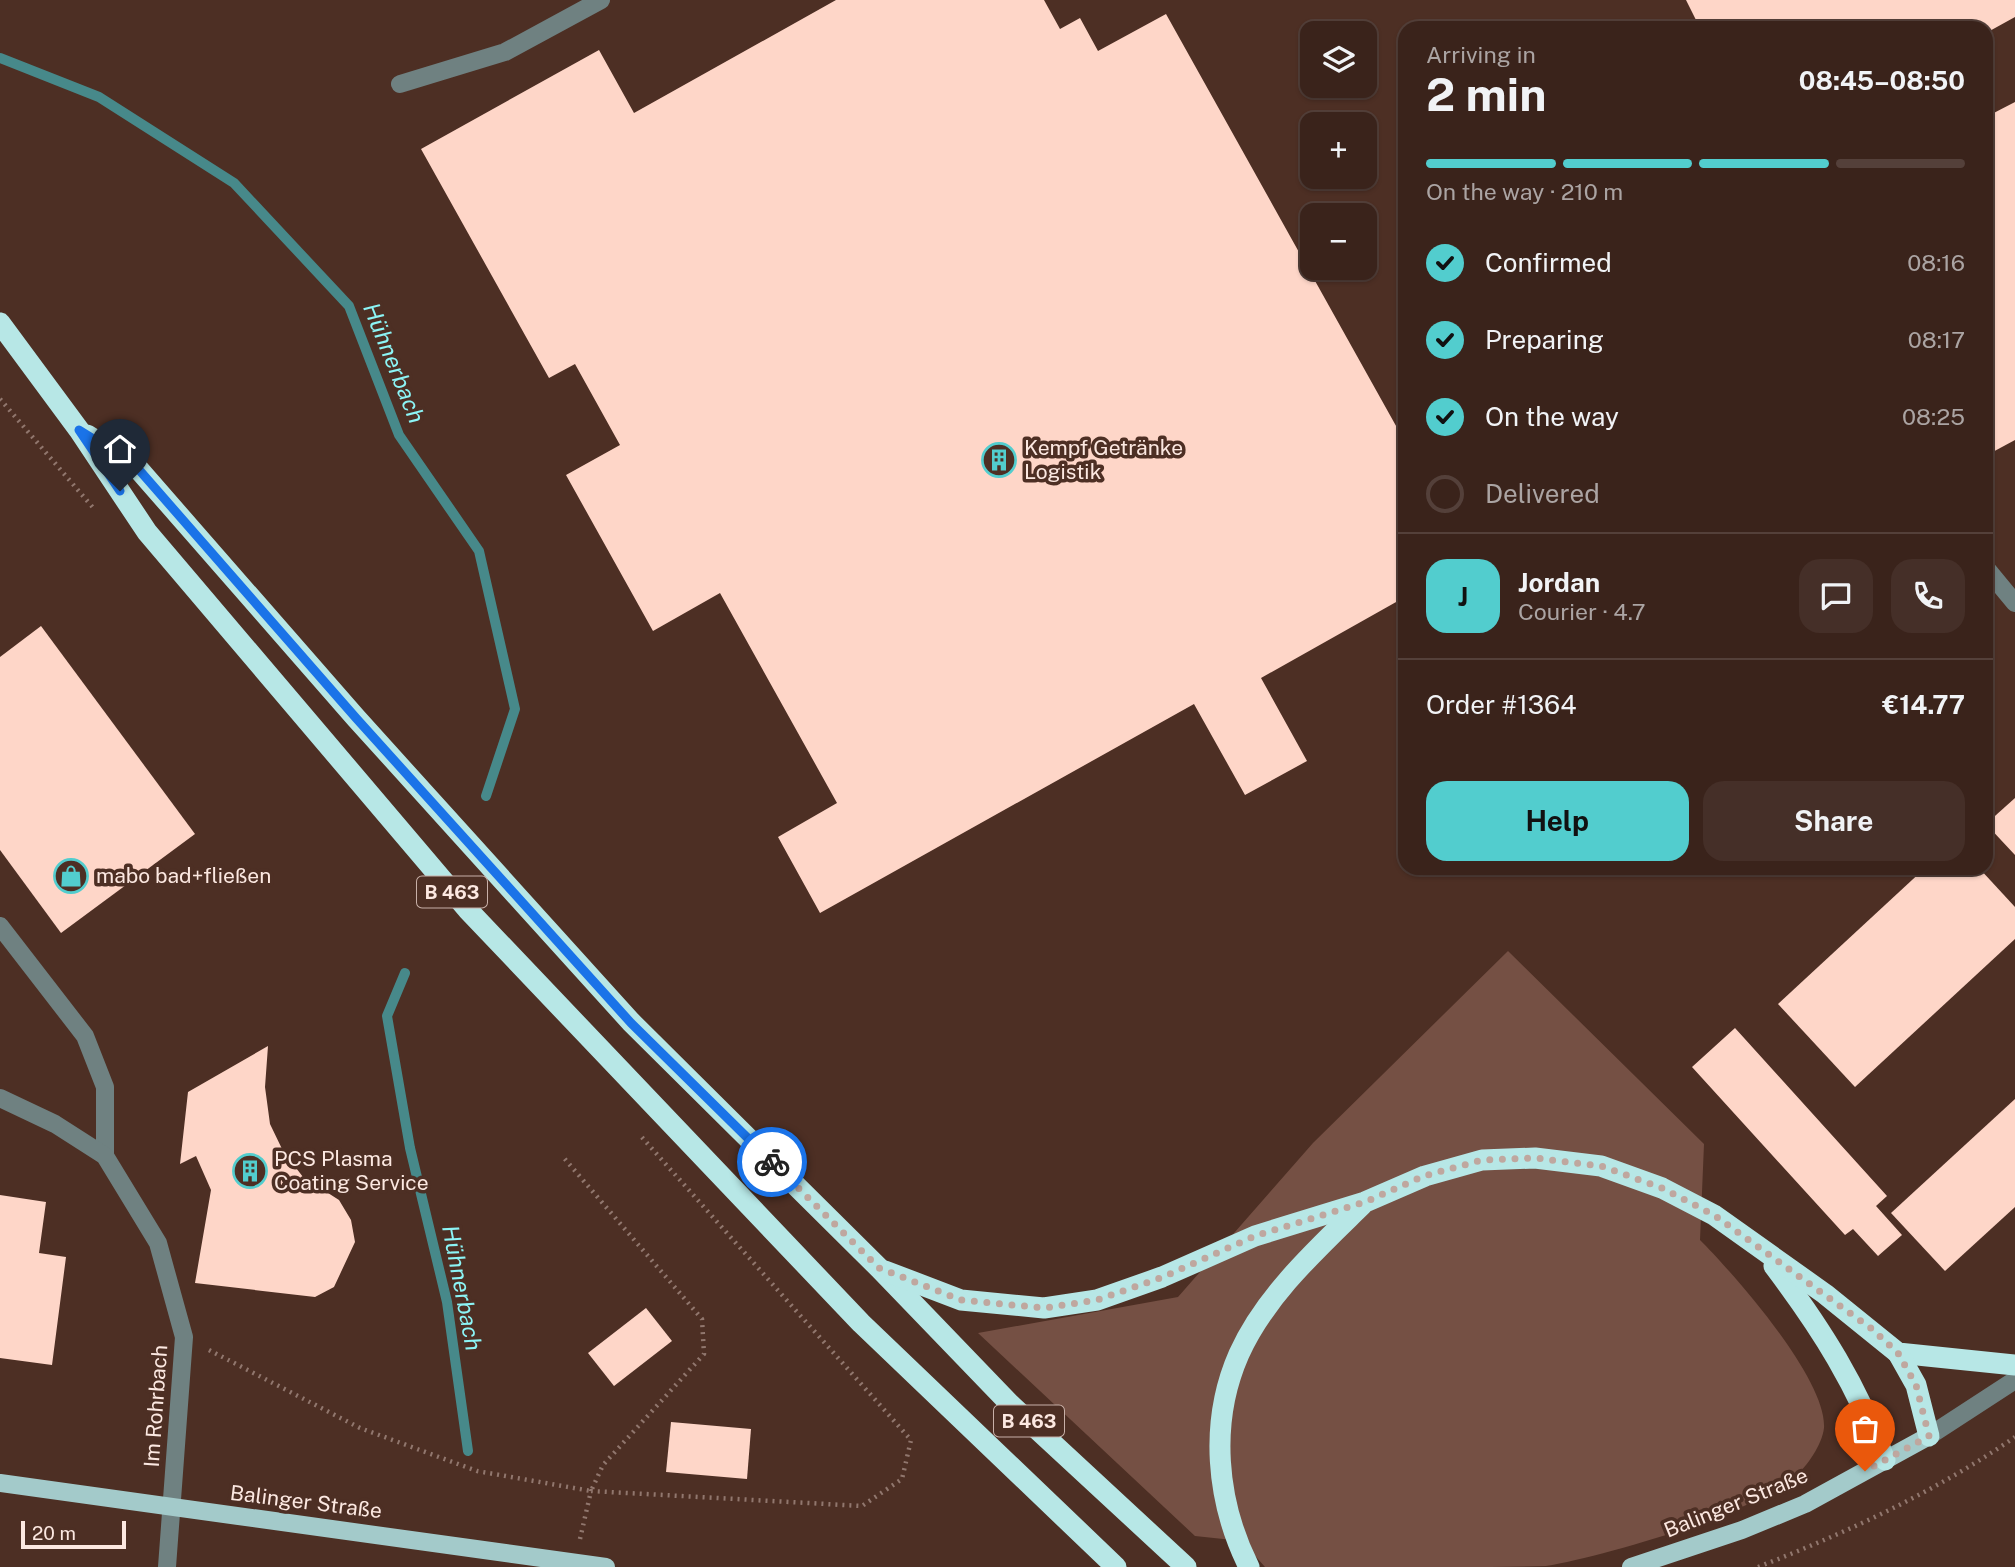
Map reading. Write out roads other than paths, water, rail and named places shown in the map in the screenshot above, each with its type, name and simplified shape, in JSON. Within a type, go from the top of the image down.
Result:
[{"type":"highway","name":"B 463","points":[[0,323],[79,430],[147,532],[468,910],[861,1323],[1116,1567]]},
{"type":"highway","name":"B 463","points":[[79,430],[134,464],[356,718],[631,1023],[879,1268],[1011,1405],[1186,1567]]},
{"type":"highway","points":[[879,1268],[961,1300],[1044,1308],[1097,1300],[1163,1277],[1255,1236],[1365,1202],[1424,1176],[1482,1160],[1535,1158],[1601,1166],[1662,1188],[1714,1215],[1764,1254],[1825,1294],[1898,1353],[1916,1385],[1929,1436]]},
{"type":"highway","points":[[1249,1567],[1226,1502],[1219,1461],[1221,1416],[1239,1354],[1269,1306],[1311,1255],[1365,1202]]},
{"type":"highway","points":[[1764,1254],[1808,1311],[1843,1363],[1885,1460]]},
{"type":"highway","points":[[1898,1353],[2015,1365]]},
{"type":"main road","name":"Balinger Straße","points":[[1631,1567],[1742,1530],[1805,1504],[1929,1436]]},
{"type":"main road","name":"Balinger Straße","points":[[0,1483],[606,1567]]},
{"type":"street","points":[[400,85],[505,52],[601,0]]},
{"type":"street","points":[[1993,576],[2015,603]]},
{"type":"street","points":[[0,926],[85,1036],[105,1087],[105,1156]]},
{"type":"street","name":"Im Rohrbach","points":[[0,1098],[55,1124],[105,1156],[158,1243],[184,1337],[167,1567]]},
{"type":"street","points":[[1929,1436],[2015,1380]]},
{"type":"waterway","name":"Hühnerbach","points":[[0,58],[99,97],[234,183],[349,306],[399,435],[479,551],[515,709],[486,796]]},
{"type":"waterway","name":"Hühnerbach","points":[[405,973],[387,1016],[410,1148],[447,1302],[468,1451]]},
{"type":"place","name":"Kempf Getränke Logistik","points":[[999,460]]},
{"type":"place","name":"mabo bad+fließen","points":[[71,876]]},
{"type":"place","name":"PCS Plasma Coating Service","points":[[250,1171]]}]
